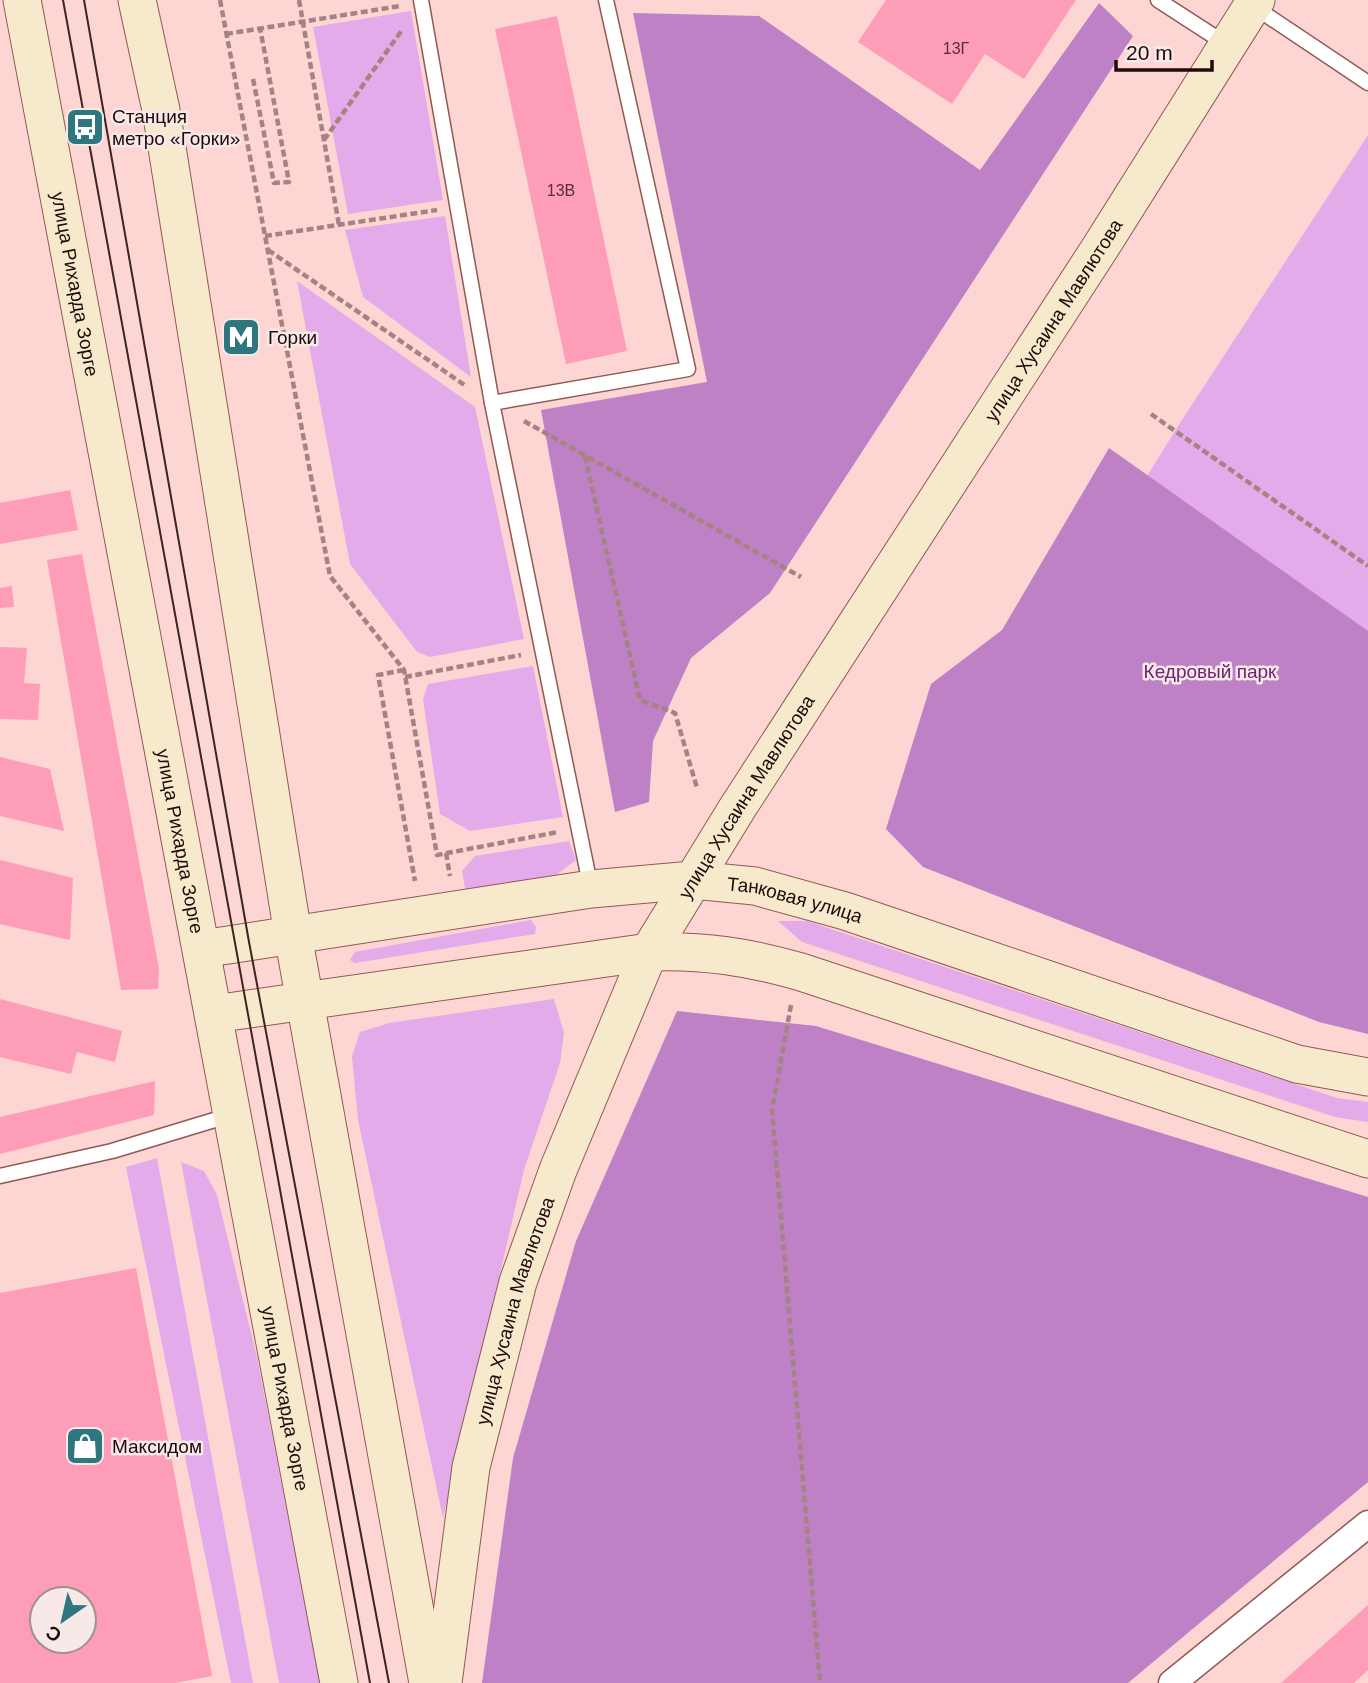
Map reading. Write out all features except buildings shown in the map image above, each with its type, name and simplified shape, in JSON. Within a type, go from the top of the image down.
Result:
[{"type":"main road","name":"улица Рихарда Зорге","points":[[22,0],[339,1683]]},
{"type":"main road","points":[[137,0],[161,110],[304,999],[428,1683]]},
{"type":"main road","name":"улица Хусаина Мавлютова","points":[[443,1683],[471,1466],[518,1282],[558,1170],[649,952],[1254,3]]},
{"type":"main road","name":"Танковая улица","points":[[202,949],[591,889],[693,880],[755,886],[824,905],[1297,1064],[1368,1077]]},
{"type":"main road","points":[[214,1014],[304,999],[649,952],[695,950],[750,957],[801,972],[1368,1158]]},
{"type":"street","points":[[1172,1683],[1368,1524]]},
{"type":"lane","points":[[492,403],[688,369],[606,0]]},
{"type":"lane","points":[[1158,0],[1227,44]]},
{"type":"lane","points":[[421,1],[492,403],[591,889]]},
{"type":"lane","points":[[1254,3],[1368,83]]},
{"type":"lane","points":[[0,1176],[112,1151],[233,1115]]},
{"type":"path","points":[[220,0],[330,576],[404,670],[437,855],[580,828]]},
{"type":"path","points":[[299,0],[339,225]]},
{"type":"path","points":[[226,34],[421,1]]},
{"type":"path","points":[[324,141],[421,1]]},
{"type":"path","points":[[253,79],[274,183],[289,182],[260,28]]},
{"type":"path","points":[[265,236],[458,207]]},
{"type":"path","points":[[1151,414],[1368,566]]},
{"type":"path","points":[[585,456],[640,700],[675,713],[697,788]]},
{"type":"path","points":[[405,677],[543,650]]},
{"type":"path","points":[[404,670],[378,675],[416,885]]},
{"type":"path","points":[[443,879],[450,878],[446,853]]},
{"type":"path","points":[[793,995],[772,1110],[820,1683]]},
{"type":"green space","points":[[1099,3],[1133,36],[770,593],[691,658],[653,741],[649,802],[615,812],[541,410],[707,382],[633,13],[759,16],[980,170]]},
{"type":"green space","points":[[411,11],[443,200],[348,214],[313,27]]},
{"type":"green space","name":"Кедровый парк","points":[[1368,135],[1368,868],[1043,643],[1180,423]]},
{"type":"green space","points":[[445,216],[471,377],[363,297],[345,230]]},
{"type":"green space","points":[[297,281],[475,407],[524,639],[430,657],[417,652],[350,564]]},
{"type":"green space","points":[[1109,448],[1368,631],[1368,1034],[1319,1022],[923,867],[886,829],[931,684],[1002,630]]},
{"type":"green space","points":[[533,666],[563,817],[470,831],[440,814],[423,699],[428,684]]},
{"type":"green space","points":[[569,841],[576,860],[556,875],[466,894],[462,871],[475,856]]},
{"type":"green space","points":[[531,920],[536,927],[535,934],[355,963],[350,960],[355,952]]},
{"type":"green space","points":[[778,921],[807,921],[1337,1098],[1368,1102],[1368,1122],[1335,1117],[802,942]]},
{"type":"green space","points":[[554,999],[564,1033],[560,1063],[524,1170],[443,1518],[358,1120],[352,1056],[360,1032],[389,1023]]},
{"type":"green space","points":[[677,1011],[816,1026],[1368,1197],[1368,1482],[1128,1683],[482,1683],[513,1458],[576,1241]]},
{"type":"green space","points":[[157,1158],[253,1683],[231,1683],[126,1167]]},
{"type":"green space","points":[[181,1162],[204,1171],[217,1195],[257,1357],[320,1683],[279,1683]]},
{"type":"tram line","points":[[63,0],[370,1683]]},
{"type":"tram line","points":[[84,0],[249,942],[389,1683]]},
{"type":"place","name":"Станция метро «Горки»","points":[[85,127]]},
{"type":"place","name":"Горки","points":[[241,337]]},
{"type":"place","name":"Максидом","points":[[85,1446]]}]
